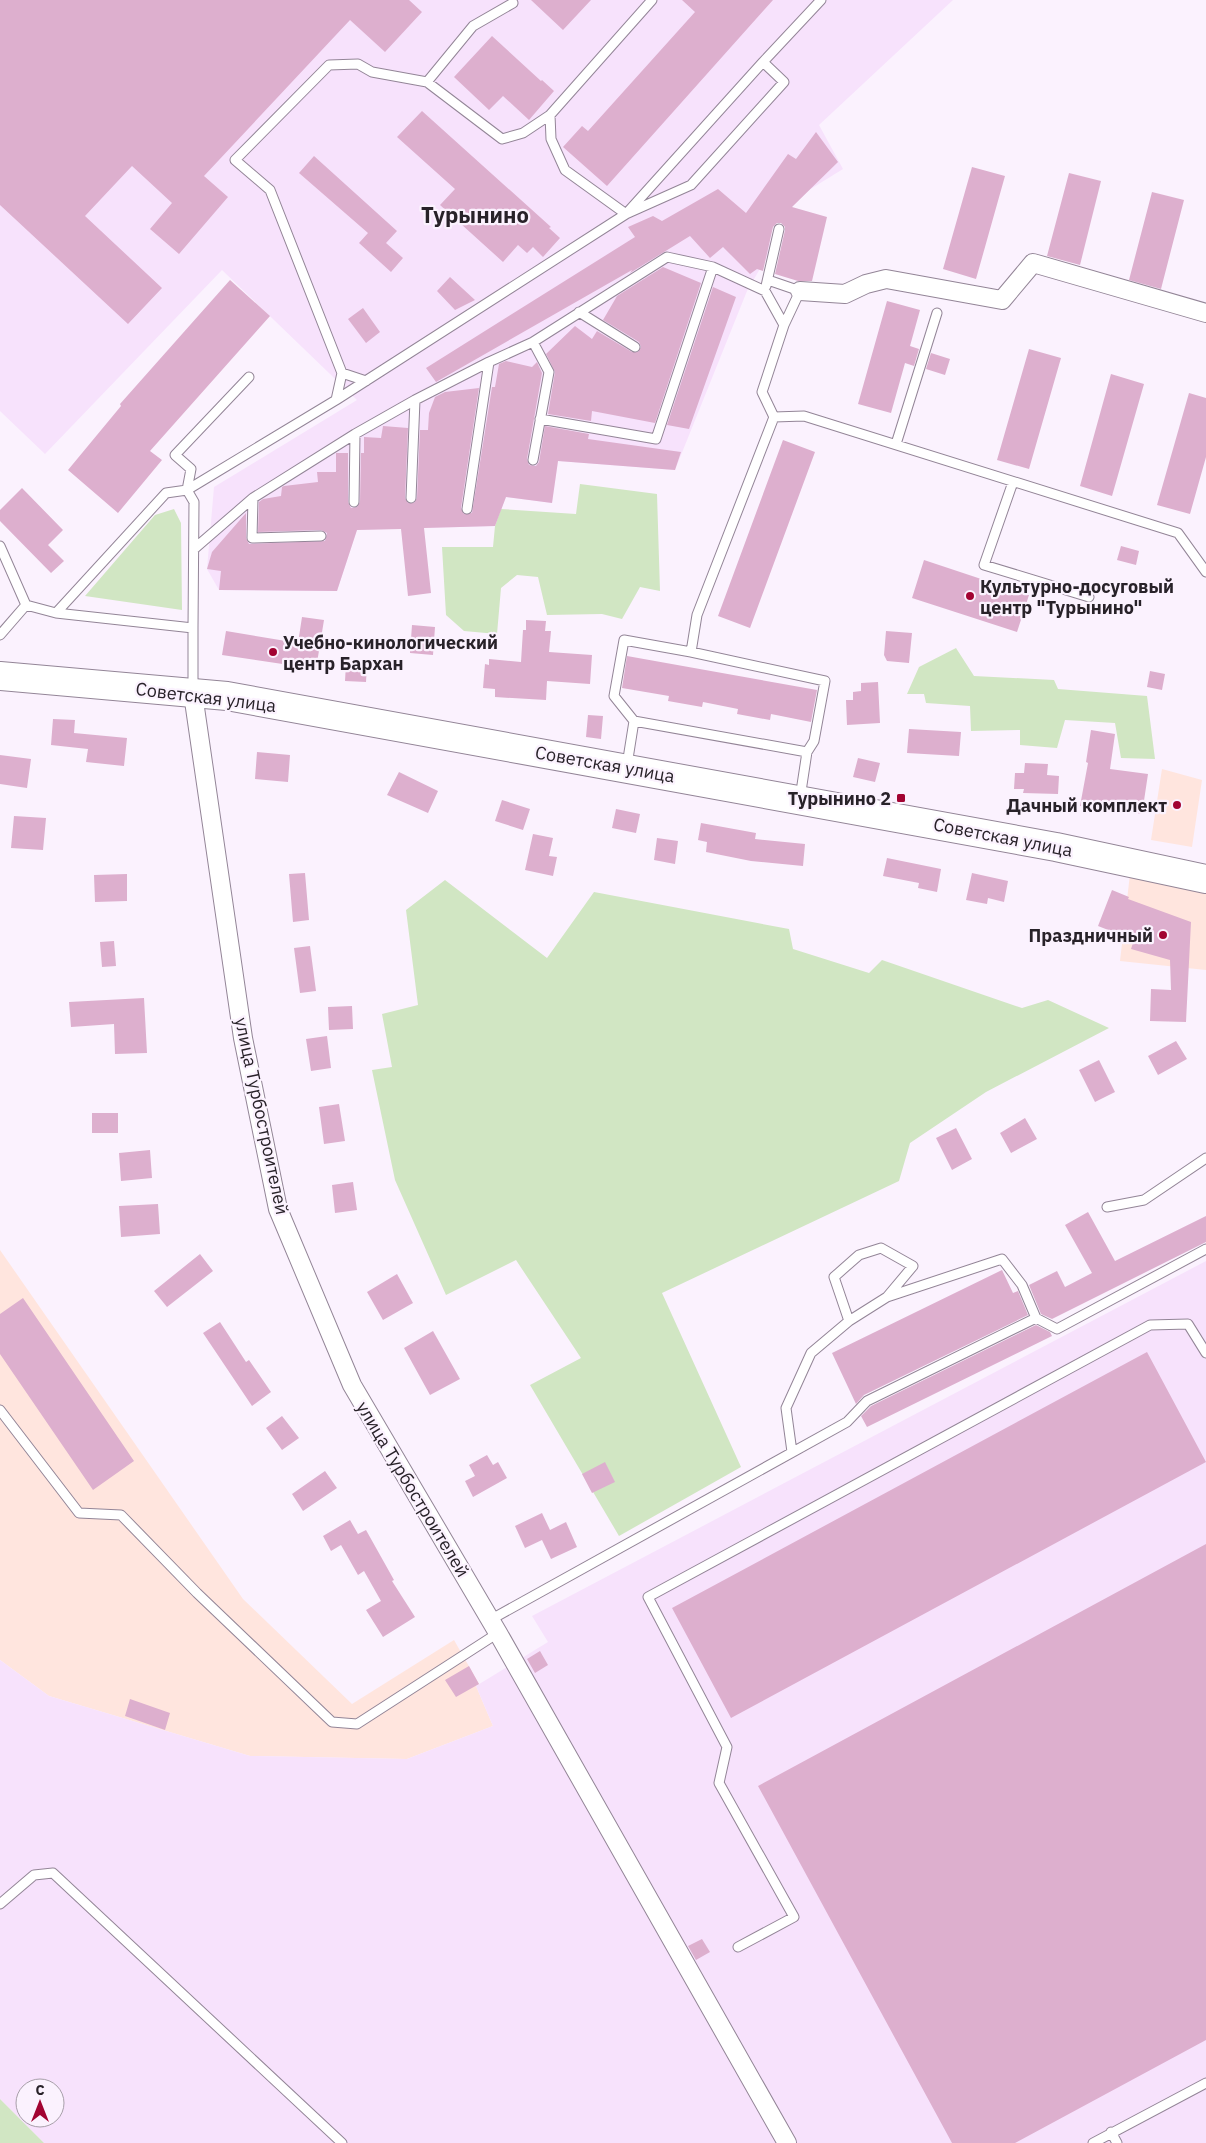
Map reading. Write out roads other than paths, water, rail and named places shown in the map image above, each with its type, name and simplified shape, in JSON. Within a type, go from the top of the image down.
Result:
[{"type":"main road","name":"Советская улица","points":[[0,676],[228,696],[1056,847],[1206,879]]},
{"type":"street","points":[[800,291],[846,294],[866,284],[886,279],[1002,300],[1033,263],[1206,313]]},
{"type":"street","name":"улица Турбостроителей","points":[[193,694],[243,1038],[278,1209],[352,1385],[516,1664],[787,2143]]},
{"type":"lane","points":[[336,400],[342,373],[270,190],[235,160],[329,65],[358,64],[372,72],[427,82],[502,138],[523,133],[550,114],[652,0]]},
{"type":"lane","points":[[626,214],[821,0]]},
{"type":"lane","points":[[427,82],[473,26],[513,3]]},
{"type":"lane","points":[[56,613],[166,493],[186,490],[336,400],[626,214],[691,185],[784,82],[763,62]]},
{"type":"lane","points":[[550,114],[551,139],[565,170],[626,214]]},
{"type":"lane","points":[[765,291],[779,229]]},
{"type":"lane","points":[[194,549],[253,498],[355,434],[415,400],[533,342],[667,257],[713,267],[765,291],[784,326]]},
{"type":"lane","points":[[540,419],[656,438],[713,267]]},
{"type":"lane","points":[[691,652],[697,615],[774,417],[762,392],[784,326],[800,291],[768,280]]},
{"type":"lane","points":[[579,312],[635,347]]},
{"type":"lane","points":[[896,444],[937,313]]},
{"type":"lane","points":[[532,460],[549,372],[533,342]]},
{"type":"lane","points":[[467,508],[489,362]]},
{"type":"lane","points":[[342,373],[366,380]]},
{"type":"lane","points":[[193,694],[194,502],[186,490],[191,469],[175,455],[249,377]]},
{"type":"lane","points":[[411,498],[415,400]]},
{"type":"lane","points":[[774,417],[804,416],[1178,532],[1206,572]]},
{"type":"lane","points":[[354,502],[355,434]]},
{"type":"lane","points":[[1013,482],[984,565],[1089,597]]},
{"type":"lane","points":[[253,498],[252,538],[321,536]]},
{"type":"lane","points":[[0,546],[26,605]]},
{"type":"lane","points":[[26,605],[56,613],[193,628]]},
{"type":"lane","points":[[0,635],[26,605]]},
{"type":"lane","points":[[800,800],[808,752],[814,741],[825,681],[691,652],[624,640],[614,696],[634,721],[808,752]]},
{"type":"lane","points":[[626,769],[634,721]]},
{"type":"lane","points":[[1107,1207],[1144,1200],[1206,1158]]},
{"type":"lane","points":[[848,1322],[834,1277],[859,1255],[881,1248],[913,1266],[887,1297]]},
{"type":"lane","points":[[792,1452],[786,1408],[811,1353],[848,1322],[887,1297],[1002,1259],[1022,1285],[1036,1318],[1057,1329],[1206,1250]]},
{"type":"lane","points":[[0,1410],[79,1513],[121,1515],[197,1593],[332,1722],[357,1724],[494,1626],[792,1452],[847,1422],[867,1400],[1036,1318]]},
{"type":"lane","points":[[738,1947],[794,1917],[719,1782],[727,1747],[648,1597],[1150,1325],[1188,1324],[1206,1353]]},
{"type":"lane","points":[[0,1904],[34,1875],[53,1873],[342,2143]]},
{"type":"lane","points":[[1093,2143],[1206,2083]]},
{"type":"lane","points":[[1111,2132],[1117,2143]]},
{"type":"place","name":"Культурно-досуговый центр \"Турынино\"","points":[[970,596]]},
{"type":"place","name":"Учебно-кинологический центр Бархан","points":[[273,652]]},
{"type":"place","name":"Турынино 2","points":[[901,798]]},
{"type":"place","name":"Дачный комплект","points":[[1177,805]]},
{"type":"place","name":"Праздничный","points":[[1163,935]]},
{"type":"district","name":"Турынино","points":[[475,214]]}]
